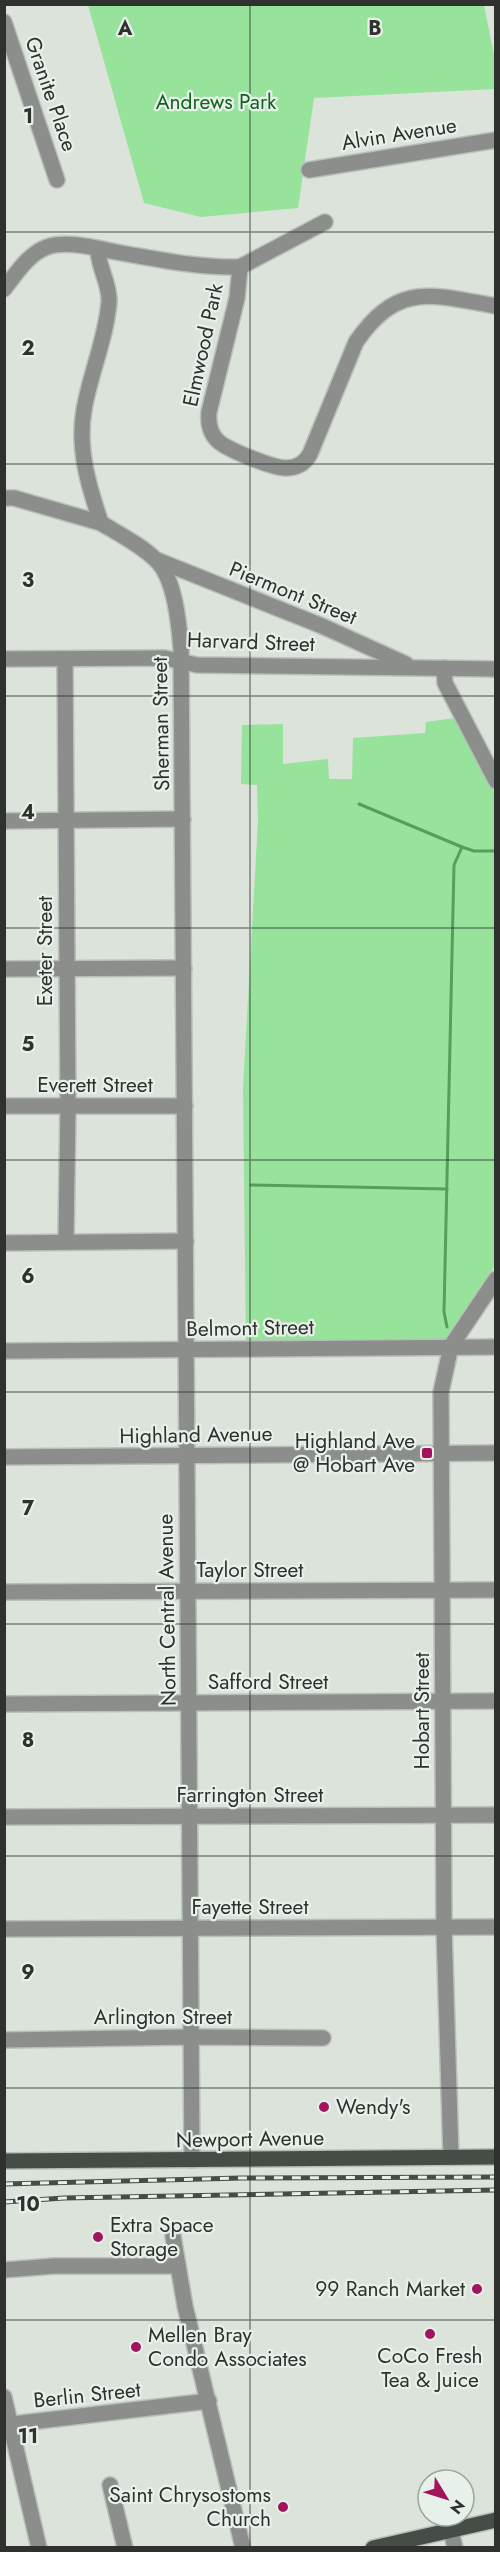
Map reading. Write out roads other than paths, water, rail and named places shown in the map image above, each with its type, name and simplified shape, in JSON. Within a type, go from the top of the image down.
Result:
[{"type":"main road","name":"Newport Avenue","points":[[4,2161],[495,2157]]},
{"type":"main road","points":[[373,2547],[495,2520]]},
{"type":"street","name":"Granite Place","points":[[4,22],[57,180]]},
{"type":"street","name":"Alvin Avenue","points":[[309,170],[495,140]]},
{"type":"street","points":[[240,267],[325,222]]},
{"type":"street","name":"Elmwood Park","points":[[4,289],[26,261],[45,248],[65,246],[209,267],[240,267],[237,298],[209,412],[210,427],[216,440],[225,447],[284,468],[298,466],[310,454],[356,342],[366,326],[384,309],[416,296],[434,295],[495,306]]},
{"type":"street","points":[[98,249],[99,261],[108,285],[109,299],[103,334],[83,412],[82,448],[87,476],[101,523]]},
{"type":"street","points":[[8,496],[101,523],[157,560]]},
{"type":"street","name":"Sherman Street","points":[[157,560],[172,592],[179,619],[181,661],[186,1241]]},
{"type":"street","name":"Piermont Street","points":[[157,560],[322,626],[412,667]]},
{"type":"street","name":"Harvard Street","points":[[4,659],[165,658],[197,664],[495,669]]},
{"type":"street","name":"Exeter Street","points":[[65,659],[68,1105],[66,1241]]},
{"type":"street","points":[[444,668],[445,683],[495,781]]},
{"type":"street","points":[[4,821],[183,819]]},
{"type":"street","points":[[4,969],[184,968]]},
{"type":"street","name":"Everett Street","points":[[4,1106],[185,1106]]},
{"type":"street","points":[[4,1243],[186,1241]]},
{"type":"street","name":"North Central Avenue","points":[[186,1241],[192,2160]]},
{"type":"street","name":"Hobart Street","points":[[451,2157],[444,1927],[441,1392],[451,1346],[495,1279]]},
{"type":"street","name":"Belmont Street","points":[[4,1351],[495,1347]]},
{"type":"street","name":"Highland Avenue","points":[[4,1457],[495,1453]]},
{"type":"street","name":"Taylor Street","points":[[4,1592],[495,1590]]},
{"type":"street","name":"Safford Street","points":[[4,1704],[495,1701]]},
{"type":"street","name":"Farrington Street","points":[[4,1817],[495,1815]]},
{"type":"street","name":"Fayette Street","points":[[4,1929],[495,1927]]},
{"type":"street","name":"Arlington Street","points":[[4,2040],[191,2037],[323,2038]]},
{"type":"street","points":[[173,2236],[185,2306],[243,2547]]},
{"type":"street","points":[[4,2270],[54,2266],[178,2266]]},
{"type":"street","points":[[4,2397],[8,2425],[39,2547]]},
{"type":"street","name":"Berlin Street","points":[[8,2425],[209,2401]]},
{"type":"street","points":[[110,2485],[125,2547]]},
{"type":"street","points":[[451,2530],[454,2547]]},
{"type":"waterway","points":[[359,804],[462,847]]},
{"type":"waterway","points":[[447,1327],[444,1312],[454,865],[462,847],[474,851],[496,851]]},
{"type":"waterway","points":[[251,1185],[447,1189]]},
{"type":"railway","points":[[4,2184],[242,2178],[496,2177]]},
{"type":"railway","points":[[4,2202],[64,2198],[496,2190]]},
{"type":"place","name":"Highland Ave @ Hobart Ave","points":[[427,1453]]},
{"type":"place","name":"Wendy's","points":[[324,2107]]},
{"type":"place","name":"Extra Space Storage","points":[[98,2237]]},
{"type":"place","name":"99 Ranch Market","points":[[477,2289]]},
{"type":"place","name":"CoCo Fresh Tea & Juice","points":[[430,2334]]},
{"type":"place","name":"Mellen Bray Condo Associates","points":[[136,2347]]},
{"type":"place","name":"Saint Chrysostoms Church","points":[[283,2507]]},
{"type":"park label","name":"Andrews Park","points":[[216,102]]}]
